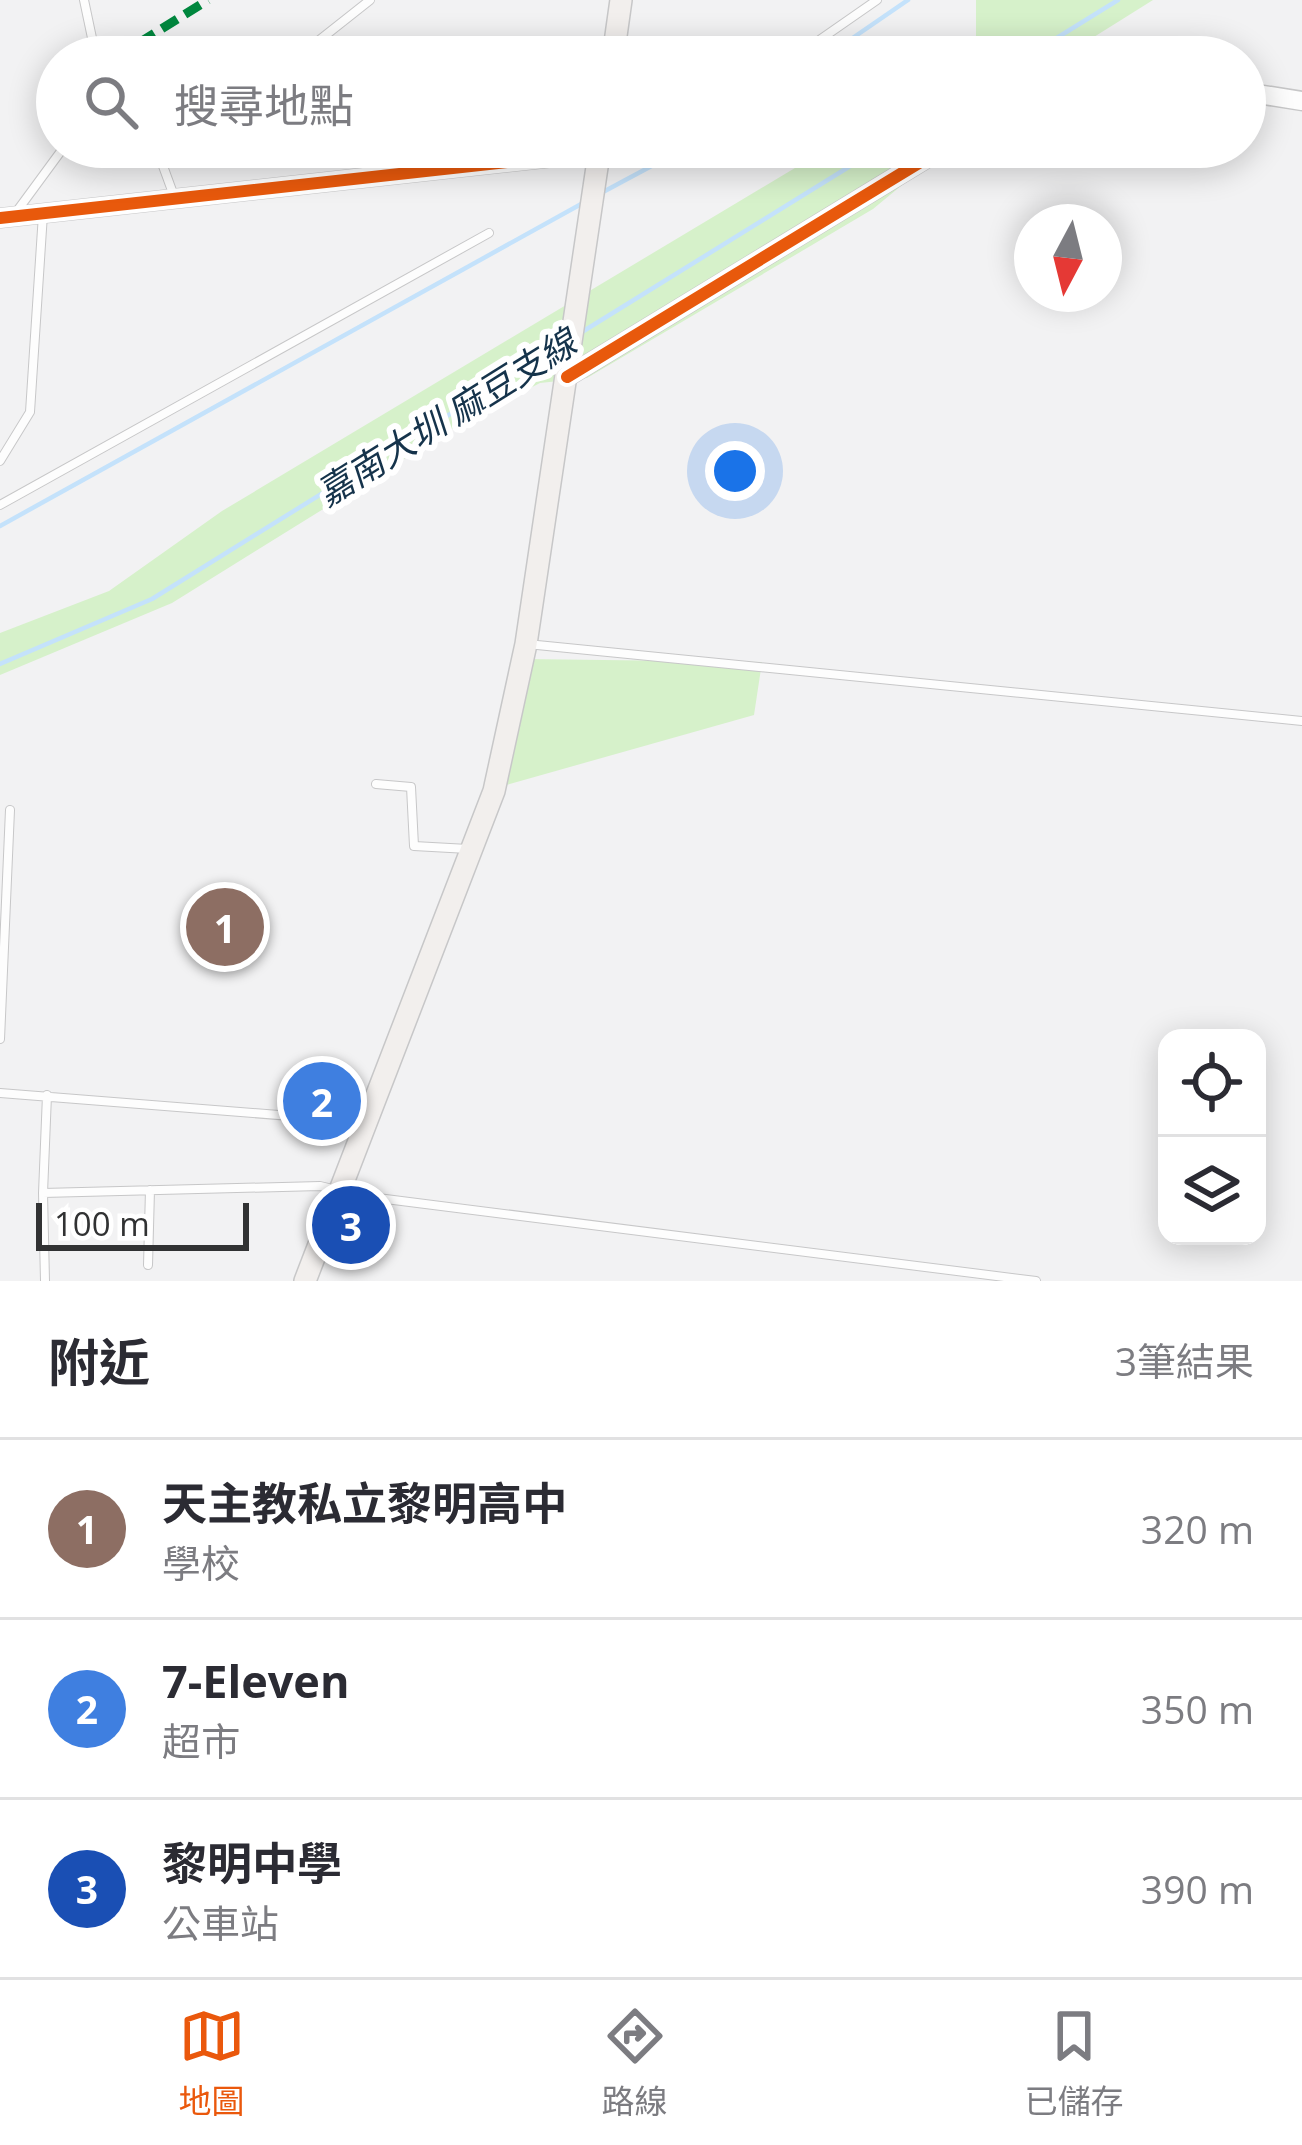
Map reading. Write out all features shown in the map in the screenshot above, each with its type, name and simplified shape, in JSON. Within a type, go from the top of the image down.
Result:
[{"type":"main road","points":[[616,36],[621,0]]},
{"type":"main road","points":[[304,1281],[475,851],[494,791],[526,644],[596,168]]},
{"type":"street","points":[[1266,95],[1302,101]]},
{"type":"street","points":[[6,217],[431,168]]},
{"type":"street","points":[[568,368],[909,168]]},
{"type":"lane","points":[[84,0],[92,36]]},
{"type":"lane","points":[[325,36],[370,0]]},
{"type":"lane","points":[[825,36],[877,0]]},
{"type":"lane","points":[[6,217],[47,168]]},
{"type":"lane","points":[[164,168],[175,197]]},
{"type":"lane","points":[[0,461],[30,412],[43,213]]},
{"type":"lane","points":[[0,506],[489,233]]},
{"type":"lane","points":[[526,644],[1302,721]]},
{"type":"lane","points":[[376,784],[411,787],[414,845],[475,851]]},
{"type":"lane","points":[[0,1039],[10,810]]},
{"type":"lane","points":[[0,1093],[340,1120],[365,1128]]},
{"type":"lane","points":[[45,1281],[47,1096]]},
{"type":"lane","points":[[43,1192],[270,1185],[340,1191],[1036,1281]]},
{"type":"lane","points":[[148,1264],[150,1190]]},
{"type":"green space","points":[[976,0],[1153,0],[1096,36],[976,36]]},
{"type":"green space","points":[[795,168],[923,168],[873,209],[587,378],[540,383],[457,426],[172,603],[0,675],[0,633],[109,591],[222,511]]},
{"type":"green space","points":[[524,659],[762,662],[754,715],[499,787]]},
{"type":"building","points":[[290,1082],[361,1089],[350,1115],[287,1107]]},
{"type":"waterway","points":[[856,36],[908,0]]},
{"type":"waterway","name":"嘉南大圳 麻豆支線","points":[[1060,36],[1118,0]]},
{"type":"waterway","points":[[603,192],[648,168]]},
{"type":"waterway","name":"嘉南大圳 麻豆支線","points":[[582,332],[847,168]]},
{"type":"waterway","points":[[0,526],[583,203]]},
{"type":"waterway","name":"嘉南大圳 麻豆支線","points":[[0,664],[152,599],[563,344]]},
{"type":"marked path","points":[[150,36],[208,0]]},
{"type":"cycle path","points":[[0,218],[454,168]]},
{"type":"cycle path","points":[[567,377],[910,168]]},
{"type":"place","name":"天主教私立黎明高中","points":[[225,927]]},
{"type":"place","name":"7-Eleven","points":[[322,1101]]},
{"type":"place","name":"黎明中學","points":[[351,1225]]}]
